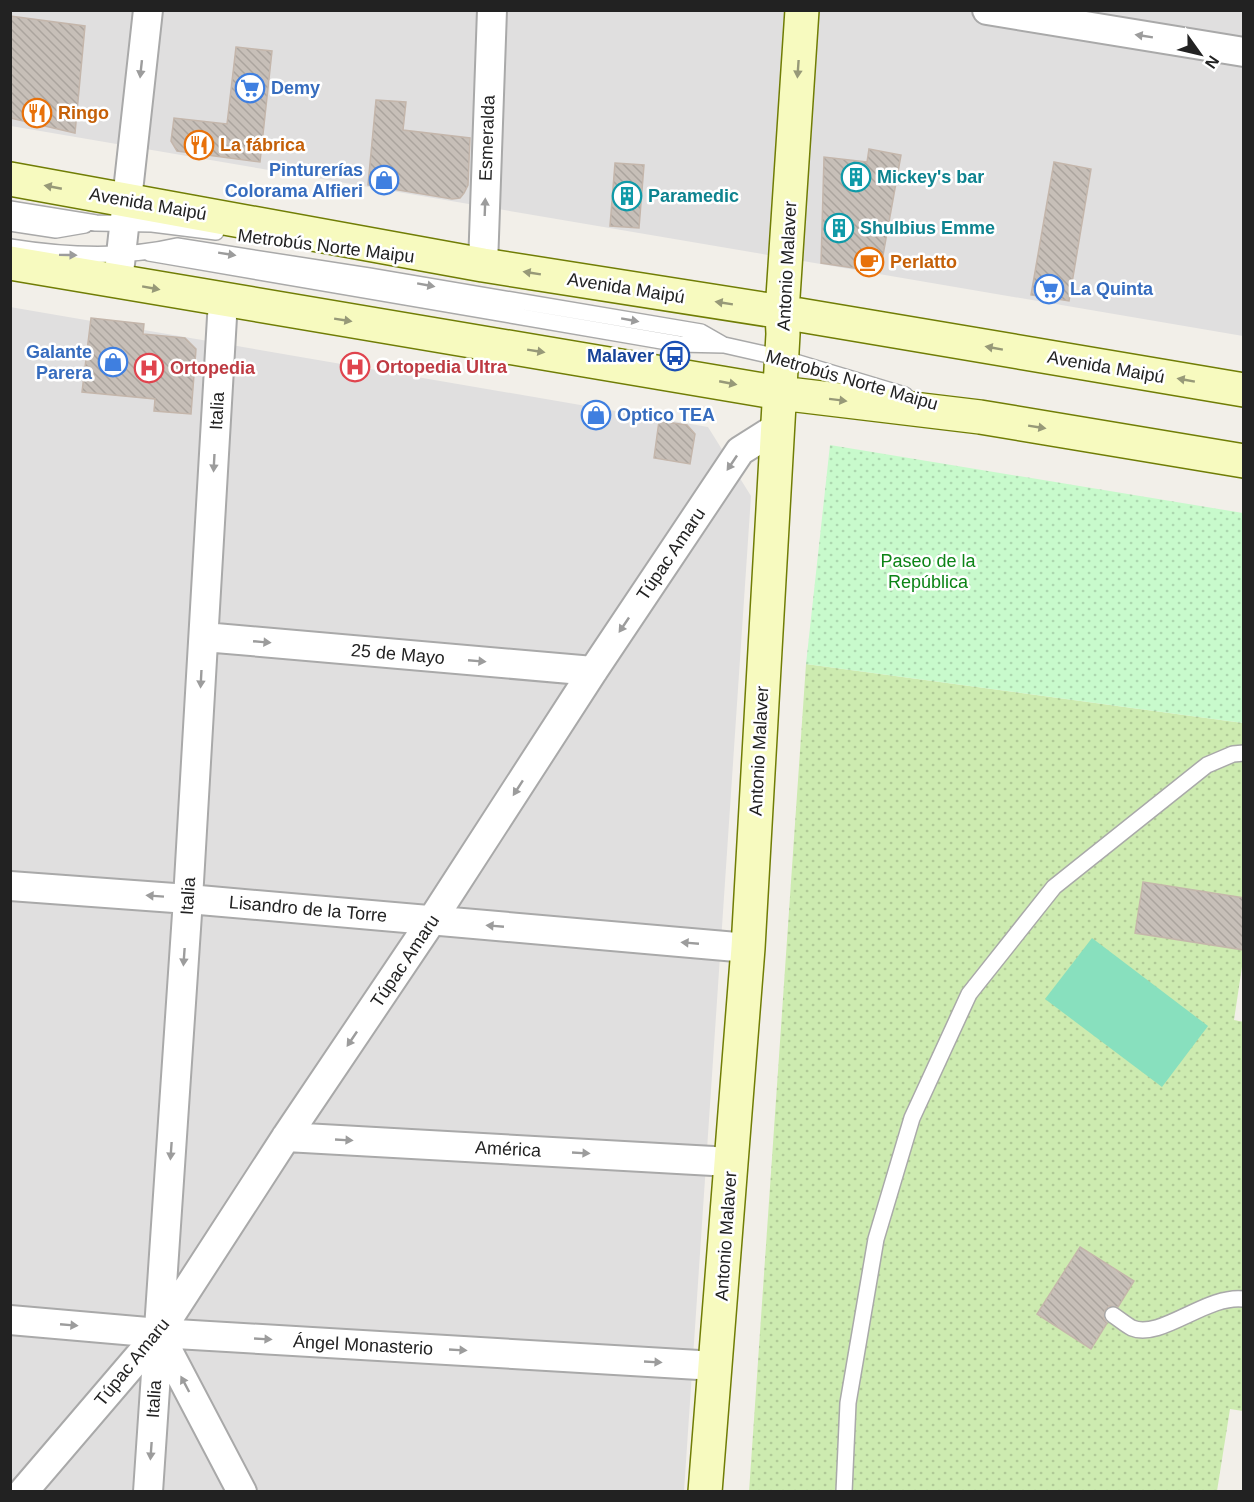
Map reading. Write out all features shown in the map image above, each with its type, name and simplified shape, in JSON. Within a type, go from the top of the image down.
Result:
[{"type":"main road","name":"Antonio Malaver","points":[[705,1491],[748,948],[782,358],[782,312],[802,10]]},
{"type":"main road","name":"Avenida Maipú","points":[[10,179],[116,216],[483,265],[782,312],[1244,390]]},
{"type":"main road","points":[[10,263],[119,268],[224,300],[780,393],[980,417],[1244,460]]},
{"type":"street","points":[[119,268],[116,216],[148,10]]},
{"type":"street","name":"Esmeralda","points":[[483,265],[492,10]]},
{"type":"street","points":[[987,10],[1244,52]]},
{"type":"street","name":"Italia","points":[[148,1491],[188,898],[224,300]]},
{"type":"street","name":"Túpac Amaru","points":[[23,1491],[159,1333],[740,451],[778,428]]},
{"type":"street","name":"25 de Mayo","points":[[204,637],[593,671]]},
{"type":"street","name":"Lisandro de la Torre","points":[[10,886],[188,898],[748,948]]},
{"type":"street","name":"América","points":[[286,1137],[731,1162]]},
{"type":"street","name":"Ángel Monasterio","points":[[10,1320],[159,1333],[716,1365]]},
{"type":"street","points":[[159,1333],[242,1491]]},
{"type":"lane","points":[[10,209],[116,216]]},
{"type":"lane","points":[[10,223],[56,231],[116,216]]},
{"type":"lane","name":"Metrobús Norte Maipu","points":[[10,247],[56,254],[119,268],[149,253],[314,275],[535,312],[570,326]]},
{"type":"lane","name":"Metrobús Norte Maipu","points":[[314,275],[368,284]]},
{"type":"lane","name":"Metrobús Norte Maipu","points":[[503,306],[573,310],[701,332],[724,345]]},
{"type":"lane","name":"Metrobús Norte Maipu","points":[[503,306],[570,326],[679,345],[724,345],[782,358],[980,417]]},
{"type":"lane","name":"Metrobús Norte Maipu","points":[[535,312],[573,310]]},
{"type":"lane","points":[[844,1491],[848,1403],[876,1239],[912,1118],[969,994],[1054,887],[1207,765],[1233,754],[1244,753]]},
{"type":"lane","points":[[1113,1315],[1134,1329],[1151,1330],[1221,1300],[1244,1299]]},
{"type":"shaded area","points":[[10,11],[1243,11],[1243,336],[11,126]]},
{"type":"shaded area","points":[[10,307],[708,427],[751,496],[684,1491],[11,1491]]},
{"type":"green space","name":"Paseo de la República","points":[[830,445],[1243,513],[1243,723],[806,664]]},
{"type":"green space","points":[[806,664],[1243,723],[1243,960],[1234,1020],[1244,1022],[1243,1411],[1230,1409],[1217,1491],[749,1492]],"holes":[[[1080,1247],[1133,1281],[1091,1349],[1037,1314]]]},
{"type":"green space","points":[[1092,938],[1208,1026],[1162,1087],[1045,999]]},
{"type":"building","points":[[10,16],[85,26],[75,133],[10,118]]},
{"type":"building","name":"Demy","points":[[236,47],[272,51],[260,162],[177,151],[171,141],[174,118],[227,124]]},
{"type":"building","points":[[376,100],[406,102],[403,130],[470,138],[468,185],[460,198],[452,199],[368,185]]},
{"type":"building","points":[[869,149],[901,155],[880,272],[821,263],[824,157],[867,162]]},
{"type":"building","points":[[1054,162],[1091,169],[1069,301],[1031,295]]},
{"type":"building","name":"Paramedic","points":[[615,163],[644,165],[639,228],[610,226]]},
{"type":"building","points":[[91,318],[144,324],[143,334],[185,338],[196,349],[191,414],[154,411],[155,399],[82,392]]},
{"type":"building","points":[[659,421],[687,425],[695,434],[690,464],[654,458]]},
{"type":"building","points":[[1143,882],[1244,898],[1244,950],[1135,933]]},
{"type":"building","points":[[1080,1247],[1134,1281],[1118,1307],[1109,1306],[1105,1310],[1104,1319],[1107,1323],[1091,1349],[1037,1314]]},
{"type":"place","name":"Demy","points":[[250,88]]},
{"type":"place","name":"Ringo","points":[[37,113]]},
{"type":"place","name":"La fábrica","points":[[199,145]]},
{"type":"place","name":"Mickey's bar","points":[[856,177]]},
{"type":"place","name":"Pinturerías Colorama Alfieri","points":[[384,180]]},
{"type":"place","name":"Paramedic","points":[[627,196]]},
{"type":"place","name":"Shulbius Emme","points":[[839,228]]},
{"type":"place","name":"Perlatto","points":[[869,262]]},
{"type":"place","name":"La Quinta","points":[[1049,289]]},
{"type":"place","name":"Malaver","points":[[675,356]]},
{"type":"place","name":"Galante Parera","points":[[113,362]]},
{"type":"place","name":"Ortopedia Ultra","points":[[355,367]]},
{"type":"place","name":"Ortopedia","points":[[149,368]]},
{"type":"place","name":"Optico TEA","points":[[596,415]]}]
